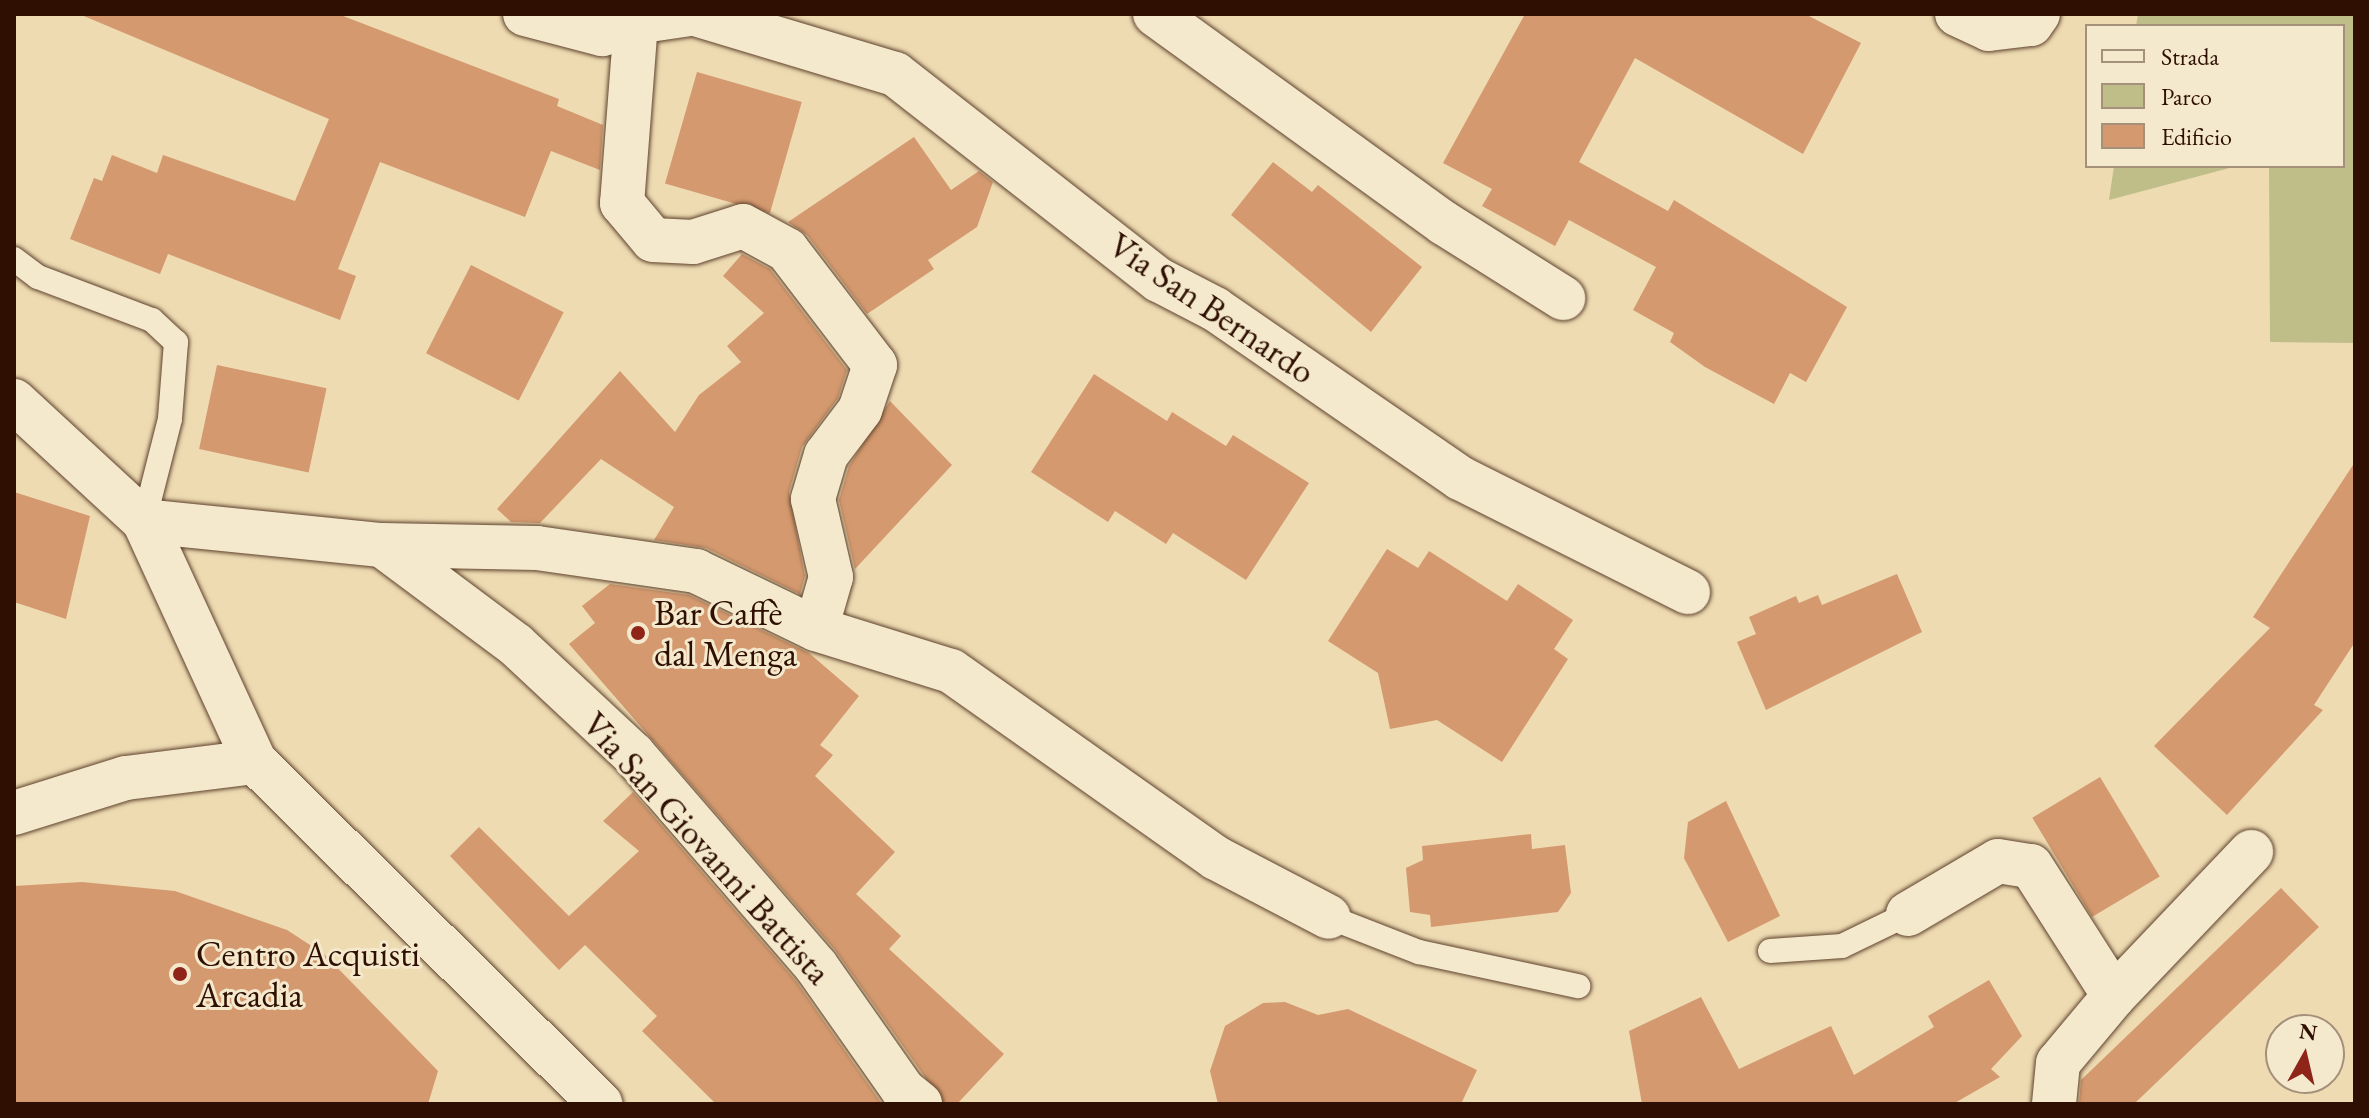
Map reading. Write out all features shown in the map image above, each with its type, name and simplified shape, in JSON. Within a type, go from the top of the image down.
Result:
[{"type":"street","name":"Via San Bernardo","points":[[525,14],[602,34],[637,18],[692,14],[895,74],[1159,280],[1215,309],[1460,478],[1688,592]]},
{"type":"street","points":[[1155,14],[1444,223],[1563,298]]},
{"type":"street","points":[[1957,14],[1989,29],[2031,24],[2038,14]]},
{"type":"street","points":[[637,18],[622,203],[653,240],[693,242],[743,226],[787,250],[875,365],[860,410],[826,455],[813,499],[831,577],[816,629]]},
{"type":"street","points":[[14,401],[144,521],[255,762],[601,1104]]},
{"type":"street","points":[[144,521],[382,545],[537,548],[696,571],[816,629],[951,671],[1216,858],[1329,917]]},
{"type":"street","name":"Via San Giovanni Battista","points":[[382,545],[516,645],[633,754],[816,966],[903,1090],[920,1104]]},
{"type":"street","points":[[14,813],[126,778],[255,762]]},
{"type":"street","points":[[2054,1104],[2058,1063],[2114,996],[2251,852]]},
{"type":"street","points":[[1908,914],[1998,861],[2031,866],[2114,996]]},
{"type":"lane","points":[[14,259],[38,277],[152,320],[176,342],[170,419],[144,521]]},
{"type":"lane","points":[[1770,951],[1842,946],[1908,914]]},
{"type":"lane","points":[[1329,917],[1419,952],[1578,986]]},
{"type":"green space","points":[[2138,14],[2355,14],[2355,343],[2270,342],[2269,168],[2345,168],[2345,24],[2136,24]]},
{"type":"green space","points":[[2114,168],[2229,168],[2109,200]]},
{"type":"building","points":[[79,14],[338,14],[559,99],[557,106],[603,125],[600,170],[551,151],[525,217],[380,162],[338,269],[356,276],[340,320],[168,254],[160,274],[70,239],[94,178],[102,181],[112,155],[157,173],[163,155],[295,201],[329,119]]},
{"type":"building","points":[[1525,14],[1805,14],[1861,43],[1803,154],[1635,58],[1579,162],[1668,211],[1674,200],[1847,307],[1806,382],[1790,373],[1774,404],[1705,367],[1670,342],[1674,333],[1633,310],[1656,267],[1569,220],[1555,246],[1482,206],[1492,189],[1443,163]]},
{"type":"building","points":[[697,72],[802,102],[770,214],[665,184]]},
{"type":"building","points":[[914,137],[951,190],[979,171],[993,182],[977,227],[928,260],[934,269],[867,314],[807,235],[788,222]]},
{"type":"building","points":[[1273,162],[1312,192],[1318,185],[1422,267],[1371,332],[1231,215]]},
{"type":"building","points":[[742,254],[770,269],[847,370],[838,398],[802,447],[789,492],[805,576],[800,594],[706,548],[654,540],[674,507],[601,459],[540,523],[511,522],[497,509],[620,371],[675,432],[699,395],[741,362],[727,346],[764,313],[723,276]]},
{"type":"building","points":[[471,265],[564,312],[519,400],[426,353]]},
{"type":"building","points":[[217,365],[327,388],[309,472],[199,449]]},
{"type":"building","points":[[1094,374],[1167,421],[1172,412],[1226,446],[1233,435],[1309,483],[1246,580],[1173,533],[1166,544],[1115,511],[1108,522],[1031,472]]},
{"type":"building","points":[[890,401],[952,465],[855,569],[839,500],[849,466]]},
{"type":"building","points":[[2355,462],[2355,642],[2314,705],[2323,710],[2227,815],[2154,746],[2270,628],[2253,617]]},
{"type":"building","points":[[14,492],[90,516],[66,619],[14,602]]},
{"type":"building","points":[[1387,549],[1418,568],[1429,551],[1507,601],[1518,584],[1573,620],[1554,649],[1568,659],[1502,762],[1437,720],[1390,729],[1378,673],[1328,641]]},
{"type":"building","points":[[1897,574],[1922,632],[1766,710],[1737,642],[1756,634],[1749,617],[1796,596],[1799,603],[1818,595],[1822,605]]},
{"type":"building","points":[[610,584],[689,595],[809,653],[859,696],[820,745],[833,755],[815,776],[895,852],[856,894],[901,936],[889,949],[1004,1054],[957,1104],[944,1104],[835,950],[569,644],[595,623],[582,606]]},
{"type":"building","points":[[2100,777],[2160,876],[2092,917],[2032,818]]},
{"type":"building","points":[[633,792],[796,981],[882,1104],[716,1104],[642,1031],[657,1016],[585,945],[559,970],[450,856],[479,827],[569,916],[639,851],[603,821]]},
{"type":"building","points":[[1726,801],[1780,916],[1728,942],[1684,858],[1688,822]]},
{"type":"building","points":[[1531,834],[1532,849],[1565,845],[1571,893],[1558,912],[1431,927],[1430,915],[1410,912],[1406,868],[1423,860],[1422,846]]},
{"type":"building","name":"Centro Acquisti Arcadia","points":[[82,882],[175,891],[287,930],[324,954],[438,1071],[428,1104],[14,1104],[14,886]]},
{"type":"building","points":[[2281,888],[2319,927],[2134,1104],[2079,1104],[2081,1080]]},
{"type":"building","points":[[1989,980],[2022,1036],[1991,1069],[2000,1077],[1953,1104],[1642,1104],[1629,1031],[1701,997],[1739,1069],[1831,1026],[1854,1075],[1934,1027],[1928,1016]]},
{"type":"building","points":[[1285,1002],[1318,1015],[1348,1009],[1477,1070],[1461,1104],[1218,1104],[1210,1071],[1225,1026],[1263,1003]]},
{"type":"place","name":"Bar Caffè dal Menga","points":[[638,633]]},
{"type":"place","name":"Centro Acquisti Arcadia","points":[[180,974]]}]
